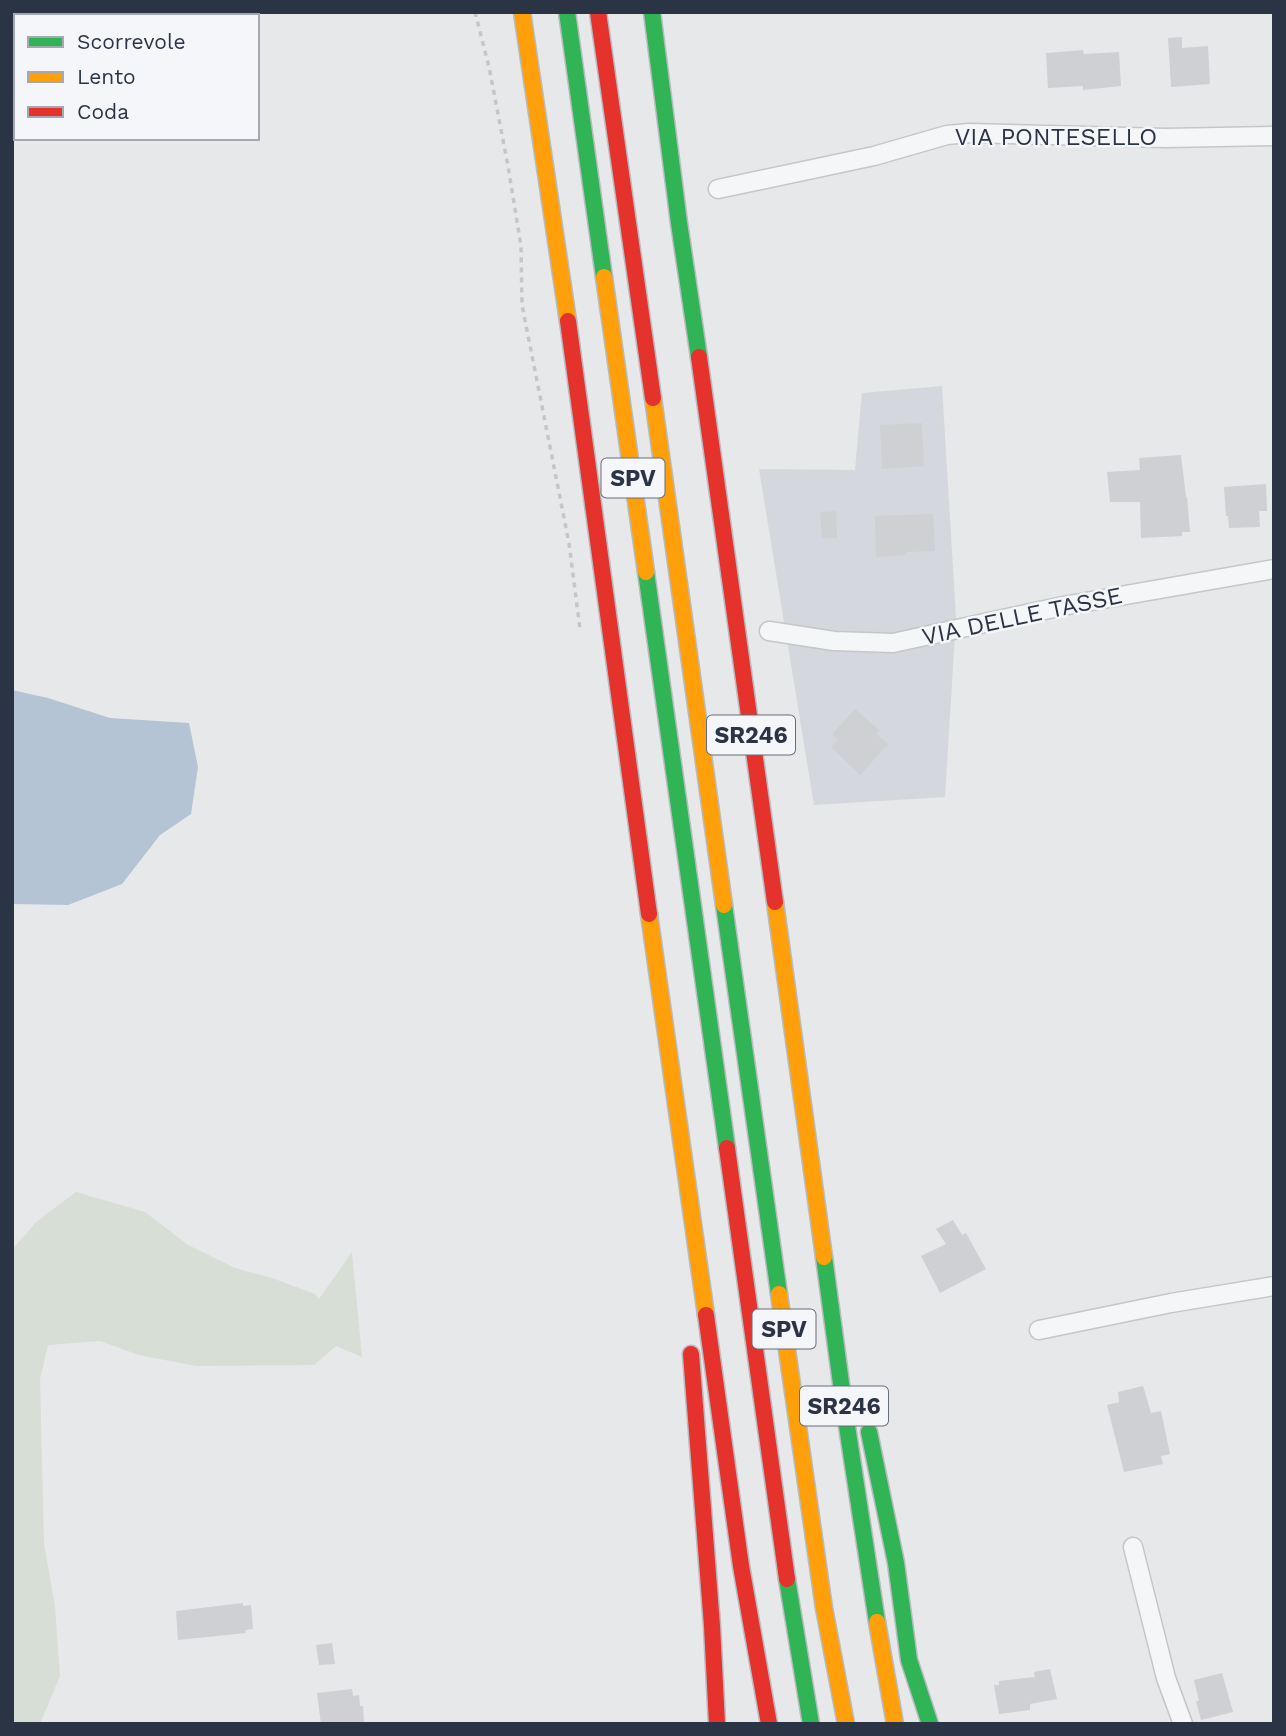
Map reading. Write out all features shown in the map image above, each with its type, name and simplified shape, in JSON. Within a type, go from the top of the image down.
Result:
[{"type":"highway","points":[[522,12],[573,357],[741,1566],[769,1724]]},
{"type":"highway","name":"SPV","points":[[567,12],[792,1612],[811,1724]]},
{"type":"highway","name":"SPV","points":[[598,12],[824,1608],[846,1724]]},
{"type":"highway","name":"SR246","points":[[652,12],[847,1426],[895,1724]]},
{"type":"highway","points":[[801,1087],[831,1212],[852,1353]]},
{"type":"highway","points":[[675,1100],[685,1279]]},
{"type":"highway","points":[[689,1335],[717,1724]]},
{"type":"highway","points":[[866,1419],[896,1563],[909,1660],[929,1724]]},
{"type":"street","name":"VIA PONTESELLO","points":[[718,189],[874,156],[947,135],[969,133],[1166,138],[1274,136]]},
{"type":"street","name":"VIA DELLE TASSE","points":[[769,631],[834,641],[893,643],[1063,606],[1274,569]]},
{"type":"street","points":[[1039,1330],[1171,1303],[1274,1286]]},
{"type":"street","points":[[1133,1547],[1166,1678],[1183,1724]]},
{"type":"path","points":[[474,12],[489,67],[508,166],[521,246],[522,305],[569,543],[580,629]]},
{"type":"shaded area","points":[[942,386],[956,618],[945,797],[814,805],[759,469],[855,470],[862,393]]},
{"type":"shaded area","points":[[76,1192],[145,1212],[188,1245],[235,1268],[272,1278],[315,1294],[319,1299],[352,1252],[362,1357],[336,1346],[314,1365],[196,1366],[139,1355],[100,1341],[48,1345],[40,1379],[44,1543],[55,1607],[60,1676],[40,1724],[12,1724],[12,1250],[36,1222]]},
{"type":"water","points":[[12,690],[48,698],[110,718],[189,723],[198,767],[191,814],[160,835],[122,884],[68,905],[12,904]]},
{"type":"building","points":[[1182,37],[1182,48],[1208,46],[1210,84],[1171,87],[1168,38]]},
{"type":"building","points":[[1083,50],[1084,54],[1119,52],[1121,86],[1083,90],[1083,86],[1048,88],[1046,53]]},
{"type":"building","points":[[922,423],[924,466],[882,469],[880,425]]},
{"type":"building","points":[[1181,455],[1190,532],[1182,532],[1182,536],[1141,538],[1140,502],[1110,502],[1107,472],[1140,470],[1139,458]]},
{"type":"building","points":[[1266,484],[1267,511],[1259,511],[1260,527],[1229,528],[1224,487]]},
{"type":"building","points":[[836,511],[837,538],[822,538],[820,512]]},
{"type":"building","points":[[933,514],[935,551],[876,557],[875,516]]},
{"type":"building","points":[[855,709],[879,730],[876,734],[888,744],[860,775],[831,747],[838,740],[832,734]]},
{"type":"building","points":[[953,1220],[962,1235],[966,1233],[986,1269],[940,1293],[921,1256],[946,1244],[936,1229]]},
{"type":"building","points":[[1143,1386],[1151,1413],[1161,1411],[1170,1454],[1161,1456],[1163,1464],[1124,1472],[1107,1405],[1119,1402],[1118,1392]]},
{"type":"building","points":[[243,1603],[243,1606],[251,1605],[253,1629],[245,1630],[246,1633],[178,1640],[176,1611]]},
{"type":"building","points":[[332,1643],[335,1664],[319,1665],[316,1645]]},
{"type":"building","points":[[1050,1669],[1057,1699],[1030,1704],[1030,1710],[999,1714],[994,1685],[999,1685],[999,1681],[1035,1677],[1034,1672]]},
{"type":"building","points":[[1222,1673],[1233,1712],[1201,1720],[1194,1680]]},
{"type":"building","points":[[352,1689],[353,1696],[359,1695],[360,1706],[363,1706],[364,1724],[321,1724],[317,1693]]},
{"type":"traffic: fast","points":[[567,12],[604,277]]},
{"type":"traffic: fast","points":[[652,12],[699,357]]},
{"type":"traffic: fast","points":[[646,572],[727,1148]]},
{"type":"traffic: fast","points":[[724,905],[779,1294]]},
{"type":"traffic: fast","points":[[824,1257],[877,1622]]},
{"type":"traffic: fast","points":[[869,1432],[896,1563],[909,1660],[930,1724]]},
{"type":"traffic: fast","points":[[787,1579],[811,1724]]},
{"type":"traffic: slow","points":[[522,12],[568,321]]},
{"type":"traffic: slow","points":[[604,277],[646,572]]},
{"type":"traffic: slow","points":[[653,398],[724,905]]},
{"type":"traffic: slow","points":[[775,902],[824,1257]]},
{"type":"traffic: slow","points":[[649,914],[706,1315]]},
{"type":"traffic: slow","points":[[779,1294],[824,1608],[846,1724]]},
{"type":"traffic: slow","points":[[877,1622],[895,1724]]},
{"type":"traffic: jam","points":[[598,12],[653,398]]},
{"type":"traffic: jam","points":[[568,321],[649,914]]},
{"type":"traffic: jam","points":[[699,357],[775,902]]},
{"type":"traffic: jam","points":[[727,1148],[787,1579]]},
{"type":"traffic: jam","points":[[706,1315],[741,1566],[769,1724]]},
{"type":"traffic: jam","points":[[691,1354],[717,1724]]}]
